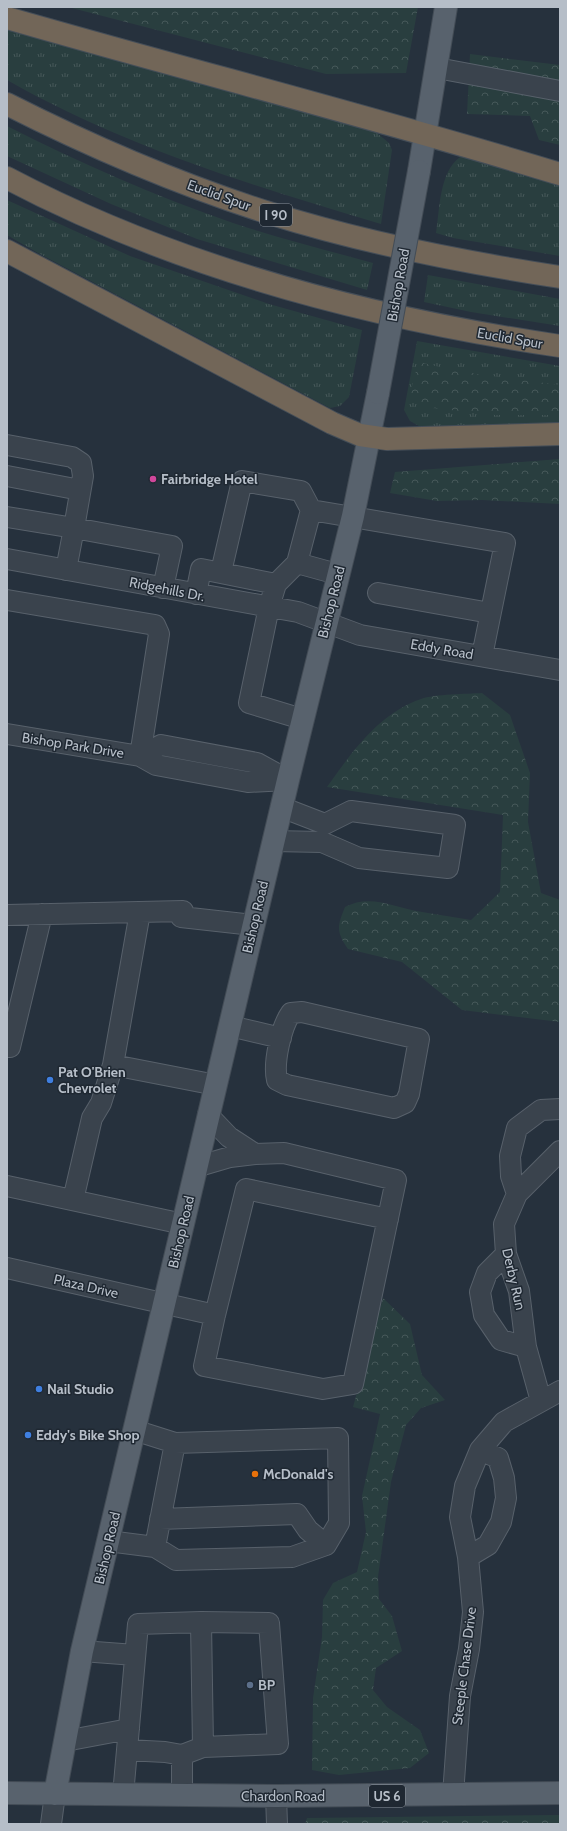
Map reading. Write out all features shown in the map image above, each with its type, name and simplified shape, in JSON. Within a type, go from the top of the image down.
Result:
[{"type":"highway","points":[[7,18],[122,51],[425,133],[560,174]]},
{"type":"highway","name":"Euclid Spur","points":[[7,104],[54,128],[121,158],[200,189],[269,213],[425,254],[560,277]]},
{"type":"highway","name":"Euclid Spur","points":[[7,178],[119,229],[215,265],[276,285],[384,314],[560,346]]},
{"type":"highway","points":[[7,251],[352,433],[370,438],[398,439],[560,434]]},
{"type":"main road","name":"Bishop Road","points":[[55,1794],[82,1651],[302,719],[337,574],[353,516],[370,438],[419,171],[446,7]]},
{"type":"main road","name":"Chardon Road","points":[[7,1793],[276,1796],[560,1793]]},
{"type":"street","points":[[437,68],[560,91]]},
{"type":"street","points":[[7,445],[72,457],[80,463],[82,476],[66,570]]},
{"type":"street","points":[[7,476],[80,490]]},
{"type":"street","points":[[221,572],[242,481],[301,491],[311,510],[297,563],[276,584],[269,607],[249,703],[302,719]]},
{"type":"street","points":[[311,510],[505,543],[482,656]]},
{"type":"street","points":[[7,517],[172,546],[164,588]]},
{"type":"street","name":"Ridgehills Dr.","points":[[7,559],[298,612],[326,622]]},
{"type":"street","points":[[297,563],[337,574]]},
{"type":"street","points":[[196,594],[201,569],[276,584]]},
{"type":"street","points":[[378,593],[490,613]]},
{"type":"street","points":[[7,600],[155,625],[159,634],[140,756]]},
{"type":"street","name":"Eddy Road","points":[[326,622],[360,635],[560,670]]},
{"type":"street","name":"Bishop Park Drive","points":[[7,734],[140,756],[161,746],[257,764],[288,780]]},
{"type":"street","points":[[273,841],[324,833],[351,810],[455,825],[448,868],[359,858],[324,833],[282,807]]},
{"type":"street","points":[[73,1200],[92,1118],[101,1103],[113,1065],[140,912]]},
{"type":"street","points":[[7,915],[140,912],[182,914],[254,925]]},
{"type":"street","points":[[7,1046],[10,1047],[42,914]]},
{"type":"street","points":[[302,1012],[419,1039],[409,1094],[405,1103],[394,1108],[287,1085],[277,1080],[275,1070],[282,1038],[286,1021],[291,1013],[302,1012]]},
{"type":"street","points":[[230,1026],[282,1038]]},
{"type":"street","points":[[113,1065],[216,1085]]},
{"type":"street","points":[[517,1194],[511,1176],[510,1156],[517,1128],[541,1110],[560,1109]]},
{"type":"street","points":[[208,1115],[229,1137],[255,1154]]},
{"type":"street","name":"Derby Run","points":[[541,1401],[526,1347],[519,1291],[506,1254],[504,1224],[517,1194],[560,1151]]},
{"type":"street","points":[[196,1167],[230,1157],[284,1153],[396,1180],[388,1218],[353,1384],[322,1389],[204,1366],[246,1189],[388,1218]]},
{"type":"street","points":[[7,1186],[183,1224]]},
{"type":"street","points":[[506,1254],[487,1273],[480,1292],[484,1315],[501,1340],[526,1347]]},
{"type":"street","name":"Plaza Drive","points":[[7,1268],[215,1315]]},
{"type":"street","name":"Steeple Chase Drive","points":[[453,1795],[460,1696],[469,1649],[473,1612],[468,1557],[460,1517],[464,1486],[480,1450],[504,1422],[560,1391]]},
{"type":"street","points":[[108,1541],[155,1547],[176,1560],[292,1558],[326,1545],[339,1522],[338,1438],[175,1443],[134,1430]]},
{"type":"street","points":[[155,1547],[175,1443]]},
{"type":"street","points":[[468,1557],[488,1545],[501,1522],[506,1498],[504,1478],[498,1458],[480,1450]]},
{"type":"street","points":[[160,1519],[297,1514],[308,1530],[326,1545]]},
{"type":"street","points":[[201,1622],[203,1747]]},
{"type":"street","points":[[123,1795],[138,1624],[201,1622],[269,1623],[278,1744],[203,1747],[182,1755],[128,1750]]},
{"type":"street","points":[[82,1651],[135,1655]]},
{"type":"street","points":[[65,1741],[129,1729]]},
{"type":"street","points":[[182,1755],[182,1795]]},
{"type":"street","name":"Bishop Road","points":[[51,1824],[55,1794]]},
{"type":"street","points":[[276,1796],[277,1824]]},
{"type":"green space","points":[[68,7],[418,7],[406,73],[326,74]]},
{"type":"green space","points":[[7,26],[377,133],[389,143],[392,150],[381,224],[285,195],[143,145],[51,104],[7,80]]},
{"type":"green space","points":[[470,54],[560,65],[560,145],[539,140],[530,116],[467,114]]},
{"type":"green space","points":[[7,126],[118,178],[204,213],[268,234],[373,263],[367,290],[197,239],[111,204],[7,156]]},
{"type":"green space","points":[[460,157],[560,185],[560,256],[453,238],[436,233],[444,181],[453,164]]},
{"type":"green space","points":[[7,200],[130,256],[269,304],[362,330],[349,397],[340,406],[330,408],[38,253],[7,235]]},
{"type":"green space","points":[[428,275],[560,299],[560,326],[471,312],[424,302]]},
{"type":"green space","points":[[417,341],[560,366],[560,426],[419,426],[410,421],[404,410]]},
{"type":"green space","points":[[423,363],[461,372],[560,385],[560,415],[495,415],[424,407],[410,394],[417,367]]},
{"type":"green space","points":[[560,459],[560,504],[482,500],[437,501],[390,493],[395,472]]},
{"type":"green space","points":[[482,693],[510,715],[530,773],[528,822],[541,893],[560,900],[560,1022],[462,1010],[402,962],[348,949],[341,938],[339,929],[340,919],[345,907],[354,903],[373,901],[422,912],[471,920],[500,892],[503,815],[327,787],[356,748],[379,724],[392,714],[427,697],[451,694]]},
{"type":"green space","points":[[383,1298],[410,1324],[422,1375],[445,1400],[421,1408],[406,1425],[391,1482],[378,1577],[379,1599],[392,1616],[402,1651],[376,1668],[373,1690],[387,1707],[420,1730],[429,1753],[410,1768],[339,1775],[312,1770],[313,1698],[322,1637],[323,1600],[333,1583],[357,1572],[366,1532],[362,1496],[380,1414],[353,1407]]},
{"type":"green space","points":[[560,1815],[560,1824],[305,1824],[307,1818]]},
{"type":"place","name":"Fairbridge Hotel","points":[[153,479]]},
{"type":"place","name":"Pat O'Brien Chevrolet","points":[[50,1080]]},
{"type":"place","name":"Nail Studio","points":[[39,1389]]},
{"type":"place","name":"Eddy's Bike Shop","points":[[28,1435]]},
{"type":"place","name":"McDonald's","points":[[255,1474]]},
{"type":"place","name":"BP","points":[[250,1685]]}]
